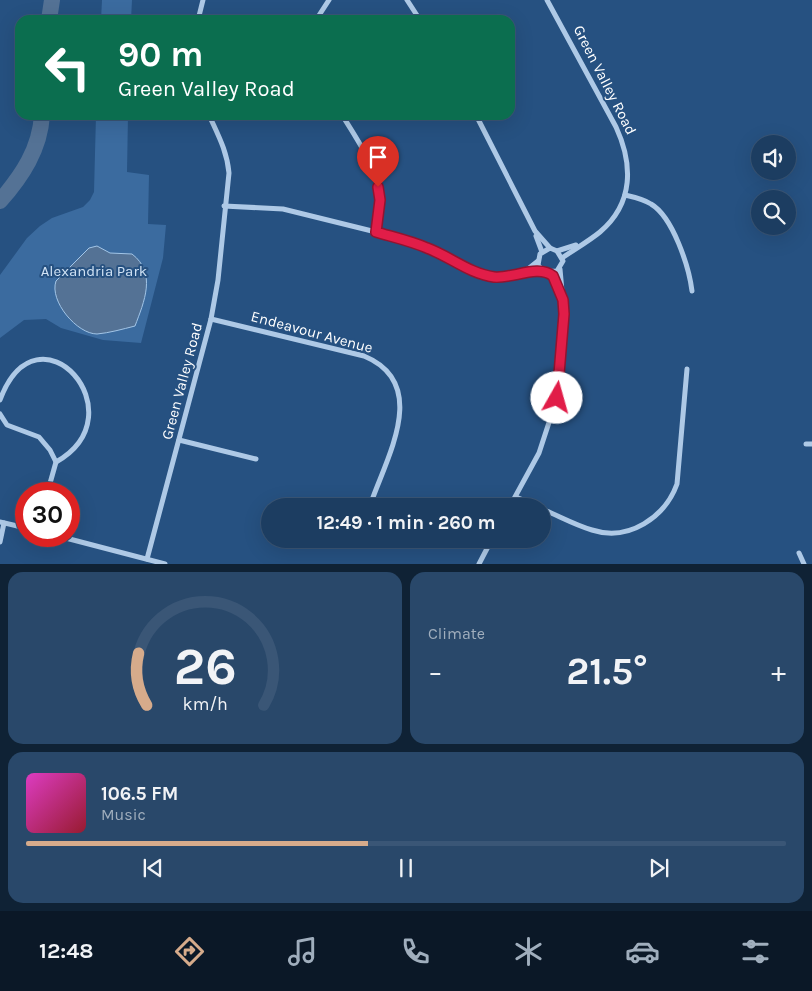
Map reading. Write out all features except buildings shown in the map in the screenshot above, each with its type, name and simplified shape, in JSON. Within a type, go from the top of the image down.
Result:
[{"type":"street","points":[[199,15],[203,0]]},
{"type":"street","points":[[320,15],[330,0]]},
{"type":"street","points":[[407,0],[417,15]]},
{"type":"street","name":"Green Valley Road","points":[[547,0],[562,23],[626,148],[628,167],[624,195],[611,220],[600,232],[562,258]]},
{"type":"street","name":"Green Valley Road","points":[[147,559],[211,319],[218,280],[224,206],[229,173],[227,157],[212,120]]},
{"type":"street","points":[[345,120],[374,172],[380,200],[376,232]]},
{"type":"street","points":[[479,120],[535,231],[542,252]]},
{"type":"street","points":[[624,195],[652,204],[663,215],[684,257],[690,273],[692,291]]},
{"type":"street","points":[[224,206],[283,209],[376,232],[428,248],[480,273],[492,276],[514,276],[543,271],[550,274],[563,300]]},
{"type":"street","points":[[516,497],[544,440],[557,398],[560,378],[563,300],[560,269],[562,258],[558,251],[550,248],[535,231]]},
{"type":"street","name":"Green Valley Road","points":[[558,251],[579,245]]},
{"type":"street","points":[[523,273],[538,261],[542,252],[550,248]]},
{"type":"street","points":[[538,261],[543,271]]},
{"type":"street","points":[[550,274],[560,269]]},
{"type":"street","name":"Endeavour Avenue","points":[[211,319],[364,356],[376,361],[388,372],[397,386],[401,403],[400,420],[373,498]]},
{"type":"street","points":[[0,400],[16,373],[30,362],[47,358],[55,360],[72,370],[82,384],[88,400],[86,426],[75,449],[56,462],[50,482]]},
{"type":"street","points":[[551,513],[592,531],[603,533],[630,530],[643,525],[655,517],[672,497],[677,484],[687,369]]},
{"type":"street","points":[[0,414],[7,425],[30,433],[45,442],[56,462]]},
{"type":"street","points":[[179,440],[256,459]]},
{"type":"street","points":[[806,444],[812,444]]},
{"type":"street","points":[[0,542],[2,522],[15,525]]},
{"type":"street","points":[[80,542],[165,564]]},
{"type":"street","points":[[479,564],[487,548]]},
{"type":"street","points":[[799,553],[804,564]]},
{"type":"green space","points":[[102,0],[132,0],[131,15],[101,15]]},
{"type":"green space","name":"Alexandria Park","points":[[96,120],[128,120],[127,172],[149,175],[148,224],[166,225],[163,258],[141,343],[103,340],[61,328],[46,319],[24,320],[0,338],[0,275],[27,238],[40,226],[52,218],[83,207],[90,200],[94,192]]},
{"type":"shaded area","points":[[97,246],[110,253],[132,254],[140,262],[144,270],[146,279],[145,298],[135,326],[97,334],[89,333],[73,323],[61,307],[55,289],[56,281],[89,248]]},
{"type":"waterway","points":[[50,15],[52,0]]},
{"type":"waterway","points":[[0,201],[16,182],[34,151],[42,120]]},
{"type":"route","points":[[378,187],[380,200],[376,232],[428,248],[480,273],[492,276],[505,277],[543,271],[553,276],[563,300],[564,314],[557,398]]}]
